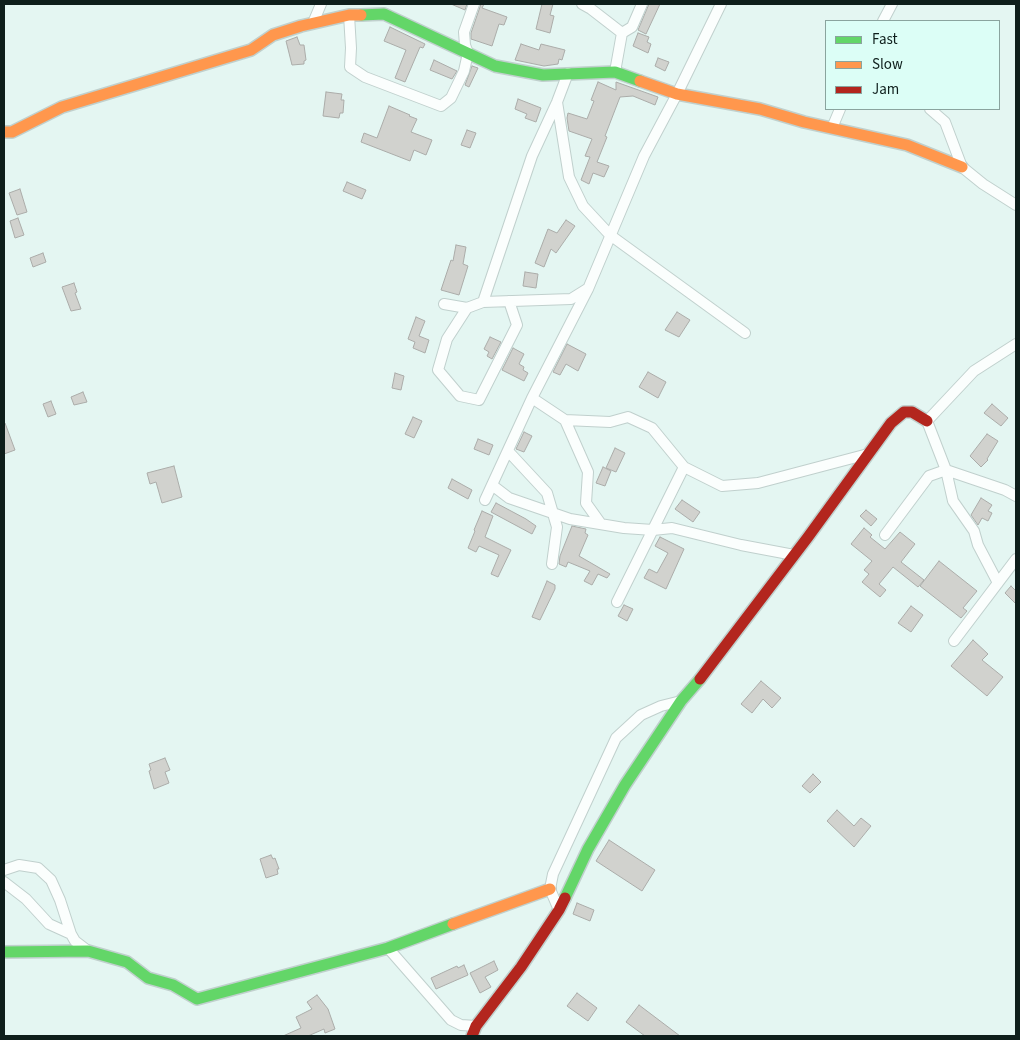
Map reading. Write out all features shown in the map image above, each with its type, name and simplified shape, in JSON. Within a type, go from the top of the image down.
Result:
[{"type":"street","points":[[313,23],[321,4]]},
{"type":"street","points":[[349,15],[350,67],[364,77],[441,106],[451,98],[464,71],[468,52],[465,45],[464,32],[474,4]]},
{"type":"street","points":[[582,4],[622,33]]},
{"type":"street","points":[[615,72],[622,33],[632,27],[642,4]]},
{"type":"street","points":[[509,498],[485,500],[532,398],[588,289],[644,156],[721,4]]},
{"type":"street","points":[[884,20],[892,4]]},
{"type":"street","points":[[4,132],[12,132],[62,107],[251,50],[273,36],[313,23],[349,15],[384,14],[495,66],[544,75],[615,72],[677,94],[760,109],[907,146],[962,167],[983,184],[1016,205]]},
{"type":"street","points":[[483,302],[532,156],[568,73]]},
{"type":"street","points":[[557,102],[569,177],[583,206],[610,235],[746,332]]},
{"type":"street","points":[[832,128],[840,110]]},
{"type":"street","points":[[931,110],[945,122],[962,167]]},
{"type":"street","points":[[444,304],[467,308],[483,302],[571,299],[588,289]]},
{"type":"street","points":[[467,308],[448,339],[438,370],[460,396],[479,400],[517,325],[509,301]]},
{"type":"street","points":[[927,421],[974,371],[1016,344]]},
{"type":"street","points":[[532,398],[564,420],[588,472],[586,503],[601,524]]},
{"type":"street","points":[[388,948],[451,1020],[474,1031],[521,967],[559,910],[588,849],[616,801],[681,701],[720,654],[891,423],[904,412],[912,412],[927,421],[946,470],[953,500],[974,531],[978,545],[998,583]]},
{"type":"street","points":[[564,420],[610,422],[628,416],[652,428],[684,467],[722,486],[758,483],[869,454]]},
{"type":"street","points":[[508,451],[546,493],[557,527],[552,564]]},
{"type":"street","points":[[617,602],[684,467]]},
{"type":"street","points":[[885,535],[929,476],[946,470],[1005,490],[1016,496]]},
{"type":"street","points":[[492,485],[509,498],[554,514],[601,524],[653,530],[672,528],[741,545],[794,555]]},
{"type":"street","points":[[954,641],[1016,559]]},
{"type":"street","points":[[559,910],[550,889],[553,874],[616,738],[641,715],[661,706],[681,701]]},
{"type":"street","points":[[4,870],[19,866],[38,868],[51,880],[70,934],[75,941],[88,951]]},
{"type":"street","points":[[4,882],[26,899],[49,924],[70,934]]},
{"type":"street","points":[[4,952],[88,951],[127,962],[148,978],[173,985],[197,999],[388,948],[550,889]]},
{"type":"building","points":[[451,4],[467,4],[465,10]]},
{"type":"building","points":[[481,4],[484,4],[482,8],[507,17],[504,25],[499,24],[492,46],[471,39],[471,33]]},
{"type":"building","points":[[542,4],[553,4],[550,15],[554,16],[550,33],[536,29]]},
{"type":"building","points":[[649,4],[660,4],[646,34],[638,30]]},
{"type":"building","points":[[390,27],[425,44],[423,48],[420,47],[405,82],[395,78],[406,50],[384,41]]},
{"type":"building","points":[[638,33],[649,37],[647,42],[651,44],[648,53],[633,46]]},
{"type":"building","points":[[297,37],[300,45],[304,45],[306,60],[304,64],[292,65],[286,41]]},
{"type":"building","points":[[521,44],[539,50],[541,44],[565,50],[562,60],[559,59],[558,64],[544,66],[515,60]]},
{"type":"building","points":[[658,58],[669,62],[665,71],[655,66]]},
{"type":"building","points":[[434,60],[457,71],[452,79],[430,70]]},
{"type":"building","points":[[472,66],[478,68],[469,87],[465,85]]},
{"type":"building","points":[[598,82],[616,90],[616,82],[658,97],[655,105],[633,96],[620,97],[597,162],[609,166],[604,177],[593,173],[589,184],[581,180],[590,157],[585,156],[592,139],[569,131],[567,118],[568,113],[587,119],[594,101],[591,100]]},
{"type":"building","points":[[326,92],[342,94],[341,100],[344,100],[343,113],[340,113],[339,118],[323,116]]},
{"type":"building","points":[[518,99],[541,108],[536,122],[525,118],[527,114],[515,109]]},
{"type":"building","points":[[389,106],[417,119],[411,132],[432,140],[426,155],[414,150],[410,161],[361,142],[364,133],[377,138]]},
{"type":"building","points":[[467,130],[476,133],[470,148],[461,145]]},
{"type":"building","points":[[347,182],[366,190],[362,199],[343,191]]},
{"type":"building","points":[[20,189],[27,212],[17,215],[9,193]]},
{"type":"building","points":[[18,218],[24,235],[15,238],[10,221]]},
{"type":"building","points":[[566,220],[575,226],[556,253],[551,249],[544,267],[535,263],[548,229],[557,233]]},
{"type":"building","points":[[456,245],[466,247],[463,264],[468,266],[459,295],[441,290],[451,260],[453,261]]},
{"type":"building","points":[[43,253],[46,262],[33,267],[30,258]]},
{"type":"building","points":[[525,272],[538,274],[536,288],[523,286]]},
{"type":"building","points":[[74,283],[77,292],[75,293],[81,309],[71,311],[62,287]]},
{"type":"building","points":[[677,312],[690,320],[679,337],[665,330]]},
{"type":"building","points":[[416,317],[425,321],[419,336],[429,340],[425,353],[413,348],[415,342],[408,339]]},
{"type":"building","points":[[490,337],[501,342],[492,359],[487,356],[489,352],[484,349]]},
{"type":"building","points":[[567,344],[586,354],[578,371],[566,364],[560,375],[553,372]]},
{"type":"building","points":[[513,348],[524,354],[519,364],[528,373],[524,381],[502,370]]},
{"type":"building","points":[[648,372],[666,382],[658,398],[639,387]]},
{"type":"building","points":[[395,373],[404,376],[401,390],[392,388]]},
{"type":"building","points":[[83,392],[87,402],[74,405],[71,397]]},
{"type":"building","points":[[51,401],[56,414],[48,417],[43,404]]},
{"type":"building","points":[[992,404],[1008,418],[1001,426],[984,413]]},
{"type":"building","points":[[413,417],[422,421],[414,438],[405,434]]},
{"type":"building","points":[[4,423],[15,450],[4,454]]},
{"type":"building","points":[[524,432],[532,436],[524,452],[516,449]]},
{"type":"building","points":[[987,434],[998,441],[988,460],[981,467],[970,456]]},
{"type":"building","points":[[478,439],[493,445],[489,455],[474,449]]},
{"type":"building","points":[[615,448],[625,453],[616,472],[606,468]]},
{"type":"building","points":[[174,466],[182,497],[162,503],[156,482],[150,484],[147,473]]},
{"type":"building","points":[[603,467],[611,471],[605,486],[596,483]]},
{"type":"building","points":[[452,479],[472,490],[468,499],[448,488]]},
{"type":"building","points":[[981,498],[992,505],[988,511],[992,513],[988,521],[982,518],[978,525],[971,515]]},
{"type":"building","points":[[682,500],[700,512],[693,522],[675,509]]},
{"type":"building","points":[[496,503],[536,526],[532,534],[491,512]]},
{"type":"building","points":[[866,510],[877,519],[871,526],[860,516]]},
{"type":"building","points":[[482,511],[493,516],[485,537],[511,550],[498,577],[491,574],[499,555],[479,546],[476,552],[468,548]]},
{"type":"building","points":[[572,526],[586,529],[585,533],[588,535],[579,556],[610,574],[607,578],[598,574],[592,585],[584,581],[590,571],[568,562],[566,567],[559,564],[560,556]]},
{"type":"building","points":[[864,528],[872,535],[870,537],[885,549],[900,532],[915,544],[901,562],[924,580],[918,587],[893,567],[879,584],[886,590],[880,597],[862,582],[869,574],[864,570],[872,561],[851,544]]},
{"type":"building","points":[[660,537],[684,549],[666,589],[644,578],[649,569],[657,573],[668,553],[655,546]]},
{"type":"building","points":[[939,561],[977,591],[963,608],[967,611],[961,618],[920,586]]},
{"type":"building","points":[[547,581],[555,585],[555,589],[540,620],[532,617]]},
{"type":"building","points":[[1011,586],[1016,591],[1016,604],[1005,593]]},
{"type":"building","points":[[624,605],[633,609],[627,621],[618,616]]},
{"type":"building","points":[[911,606],[923,615],[911,632],[898,623]]},
{"type":"building","points":[[973,640],[988,654],[982,660],[1003,677],[987,696],[951,666]]},
{"type":"building","points":[[761,681],[781,698],[772,708],[763,699],[752,713],[741,704]]},
{"type":"building","points":[[165,758],[170,770],[165,772],[169,783],[154,789],[149,764]]},
{"type":"building","points":[[813,774],[821,782],[810,793],[802,786]]},
{"type":"building","points":[[837,810],[854,826],[861,818],[871,826],[854,847],[827,821]]},
{"type":"building","points":[[609,840],[655,870],[642,891],[596,861]]},
{"type":"building","points":[[271,855],[273,859],[275,858],[279,869],[277,869],[278,874],[266,878],[260,859]]},
{"type":"building","points":[[577,903],[594,910],[590,921],[573,914]]},
{"type":"building","points":[[494,961],[498,970],[485,977],[491,987],[480,993],[470,973]]},
{"type":"building","points":[[464,965],[468,975],[436,989],[431,978],[457,966],[458,968]]},
{"type":"building","points":[[577,993],[597,1008],[588,1021],[567,1006]]},
{"type":"building","points":[[317,995],[328,1009],[335,1029],[325,1033],[324,1029],[308,1036],[283,1036],[301,1028],[296,1017],[312,1009],[307,1002]]},
{"type":"building","points":[[639,1005],[680,1036],[645,1036],[626,1022]]},
{"type":"traffic: fast","points":[[361,15],[384,14],[495,66],[543,75],[615,72],[640,81]]},
{"type":"traffic: fast","points":[[565,898],[588,849],[625,785],[681,701],[700,679]]},
{"type":"traffic: fast","points":[[4,952],[88,951],[127,962],[148,978],[173,985],[197,999],[388,948],[453,924]]},
{"type":"traffic: slow","points":[[4,132],[12,132],[62,107],[251,50],[273,35],[301,26],[349,15],[361,15]]},
{"type":"traffic: slow","points":[[640,81],[677,94],[760,109],[804,122],[907,145],[962,167]]},
{"type":"traffic: slow","points":[[453,924],[550,889]]},
{"type":"traffic: jam","points":[[700,679],[808,537],[891,423],[904,412],[912,412],[927,421]]},
{"type":"traffic: jam","points":[[472,1036],[476,1026],[521,967],[565,898]]}]
